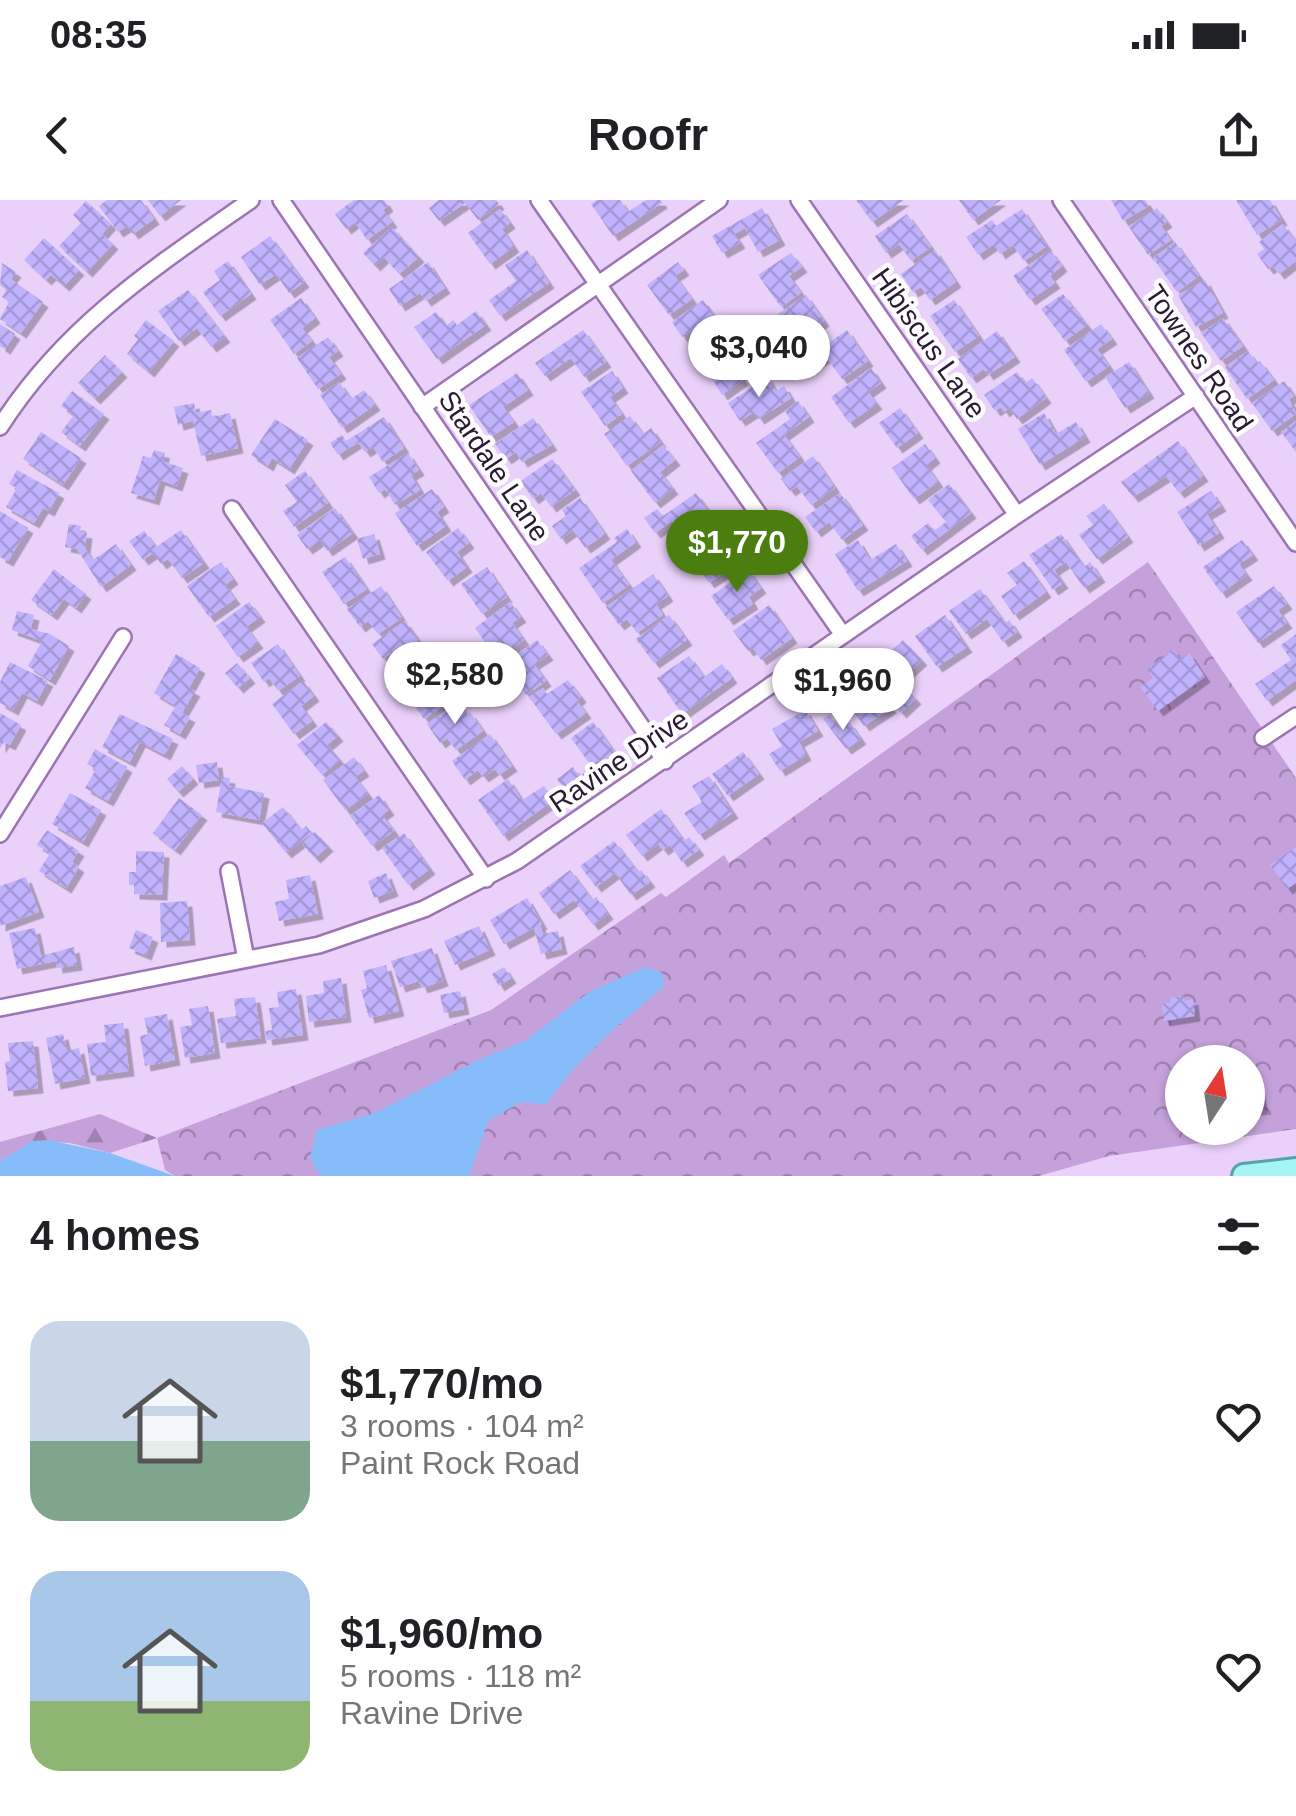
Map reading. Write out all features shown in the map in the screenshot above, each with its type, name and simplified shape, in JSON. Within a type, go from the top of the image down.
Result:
[{"type":"main road","points":[[1244,1176],[1296,1170]]},
{"type":"street","points":[[0,426],[46,364],[103,306],[251,200]]},
{"type":"street","name":"Stardale Lane","points":[[281,200],[666,761]]},
{"type":"street","points":[[540,200],[843,635]]},
{"type":"street","points":[[422,407],[719,200]]},
{"type":"street","name":"Hibiscus Lane","points":[[799,200],[1018,515]]},
{"type":"street","name":"Townes Road","points":[[1061,200],[1296,544]]},
{"type":"street","name":"Ravine Drive","points":[[0,1008],[356,934],[424,909],[486,879],[666,761],[843,635],[1196,396]]},
{"type":"street","points":[[232,509],[486,879]]},
{"type":"street","points":[[0,834],[123,637]]},
{"type":"street","points":[[1263,738],[1296,716]]},
{"type":"street","points":[[229,870],[246,959]]},
{"type":"green space","points":[[1148,562],[1296,778],[1296,1129],[1265,1133],[1265,1045],[1165,1045],[1165,1145],[1185,1145],[1109,1156],[1039,1176],[175,1176],[165,1170],[157,1138],[491,1010],[661,893],[666,897],[724,855],[729,863]]},
{"type":"green space","points":[[1159,920],[1190,934],[1175,968],[1144,954]]},
{"type":"green space","points":[[100,1114],[157,1138],[110,1153],[70,1143],[33,1141],[0,1161],[0,1142]]},
{"type":"water","points":[[645,967],[662,973],[664,986],[587,1055],[546,1105],[521,1102],[488,1121],[469,1176],[320,1176],[310,1158],[317,1130],[375,1113],[478,1060],[525,1041],[589,992]]},
{"type":"water","points":[[48,1140],[110,1153],[175,1176],[0,1176],[0,1161],[32,1141]]},
{"type":"building","points":[[107,200],[141,200],[154,219],[133,234],[127,226],[118,232],[99,206]]},
{"type":"building","points":[[148,200],[181,200],[160,216]]},
{"type":"building","points":[[354,200],[384,200],[388,206],[383,210],[392,222],[367,240],[355,222],[346,229],[335,214]]},
{"type":"building","points":[[439,200],[496,200],[499,204],[478,220],[465,203],[439,221],[429,208]]},
{"type":"building","points":[[597,200],[620,200],[628,212],[646,200],[662,203],[613,236],[591,204]]},
{"type":"building","points":[[856,200],[904,200],[872,222]]},
{"type":"building","points":[[959,200],[1001,200],[973,220]]},
{"type":"building","points":[[1111,200],[1145,200],[1149,206],[1123,221]]},
{"type":"building","points":[[1236,200],[1270,200],[1282,220],[1257,235]]},
{"type":"building","points":[[86,201],[111,224],[102,234],[113,244],[87,272],[59,246],[81,223],[73,215]]},
{"type":"building","points":[[762,208],[780,240],[758,252],[745,228],[734,234],[740,243],[722,253],[712,236]]},
{"type":"building","points":[[1157,208],[1167,222],[1161,226],[1171,240],[1148,255],[1129,227]]},
{"type":"building","points":[[500,209],[510,223],[502,229],[514,247],[490,264],[468,233]]},
{"type":"building","points":[[1022,209],[1047,246],[1024,261],[1013,245],[1000,254],[994,244],[978,255],[966,237],[992,220],[996,226]]},
{"type":"building","points":[[907,214],[931,247],[911,261],[899,244],[886,253],[875,236]]},
{"type":"building","points":[[1283,224],[1296,242],[1296,261],[1279,274],[1273,266],[1268,269],[1257,254],[1264,249],[1259,242]]},
{"type":"building","points":[[392,227],[419,257],[399,274],[384,257],[375,266],[363,253]]},
{"type":"building","points":[[270,236],[304,282],[289,293],[276,274],[260,285],[241,257]]},
{"type":"building","points":[[44,238],[79,270],[64,286],[51,275],[46,280],[24,260]]},
{"type":"building","points":[[1175,242],[1199,276],[1177,292],[1153,258]]},
{"type":"building","points":[[527,250],[549,283],[500,316],[489,300],[516,281],[505,265]]},
{"type":"building","points":[[935,250],[956,282],[930,300],[921,287],[913,292],[901,274]]},
{"type":"building","points":[[1050,250],[1062,266],[1050,276],[1055,283],[1030,300],[1013,276]]},
{"type":"building","points":[[791,253],[802,267],[789,276],[801,293],[781,307],[758,275]]},
{"type":"building","points":[[228,261],[251,294],[220,316],[203,292],[220,280],[214,271]]},
{"type":"building","points":[[428,262],[445,288],[426,301],[420,293],[400,306],[389,289]]},
{"type":"building","points":[[678,262],[684,270],[675,276],[692,299],[669,315],[647,285]]},
{"type":"building","points":[[2,263],[16,272],[11,279],[43,302],[21,333],[0,319],[9,302],[2,297],[7,290],[0,285]]},
{"type":"building","points":[[1205,280],[1223,313],[1196,327],[1178,295]]},
{"type":"building","points":[[188,290],[225,337],[211,347],[197,328],[179,341],[158,311]]},
{"type":"building","points":[[1063,294],[1087,325],[1065,341],[1041,309]]},
{"type":"building","points":[[806,295],[824,321],[796,341],[778,314]]},
{"type":"building","points":[[301,298],[315,318],[302,328],[312,341],[294,354],[270,320]]},
{"type":"building","points":[[703,300],[726,332],[703,348],[691,331],[682,337],[672,322]]},
{"type":"building","points":[[954,300],[979,336],[955,352],[930,316]]},
{"type":"building","points":[[476,311],[486,325],[437,359],[414,327],[436,312],[446,326],[453,320],[457,325]]},
{"type":"building","points":[[1223,318],[1243,346],[1221,361],[1201,333]]},
{"type":"building","points":[[146,320],[174,341],[149,372],[127,354]]},
{"type":"building","points":[[0,324],[15,334],[5,349],[0,346]]},
{"type":"building","points":[[758,324],[763,344],[731,352],[727,357],[743,380],[722,395],[703,364],[725,346],[736,345],[732,330]]},
{"type":"building","points":[[1101,324],[1112,339],[1097,349],[1109,366],[1086,382],[1064,350]]},
{"type":"building","points":[[583,330],[606,362],[584,377],[571,358],[545,376],[535,363]]},
{"type":"building","points":[[847,330],[868,361],[842,379],[826,357],[802,373],[792,359],[805,350],[810,356]]},
{"type":"building","points":[[997,331],[1015,357],[988,375],[984,369],[971,378],[958,359]]},
{"type":"building","points":[[328,337],[338,351],[329,357],[341,374],[318,389],[297,358]]},
{"type":"building","points":[[1248,351],[1274,380],[1247,399],[1225,367]]},
{"type":"building","points":[[105,355],[122,372],[95,399],[78,383]]},
{"type":"building","points":[[1129,362],[1149,393],[1125,408],[1105,377]]},
{"type":"building","points":[[871,368],[881,383],[868,392],[877,404],[849,423],[831,397]]},
{"type":"building","points":[[612,371],[623,388],[610,397],[622,414],[605,426],[581,392]]},
{"type":"building","points":[[1017,372],[1025,383],[1032,378],[1046,398],[1017,419],[1009,408],[995,411],[984,395]]},
{"type":"building","points":[[517,373],[528,390],[503,407],[514,422],[491,437],[469,405]]},
{"type":"building","points":[[767,377],[776,391],[784,386],[791,398],[759,419],[754,412],[740,421],[728,403]]},
{"type":"building","points":[[1284,381],[1294,396],[1289,399],[1296,414],[1272,431],[1252,403]]},
{"type":"building","points":[[339,382],[351,399],[364,390],[375,405],[342,428],[320,395]]},
{"type":"building","points":[[72,391],[104,414],[80,446],[61,432],[74,415],[61,406]]},
{"type":"building","points":[[798,401],[809,417],[784,435],[800,457],[778,473],[756,443],[790,419],[785,411]]},
{"type":"building","points":[[194,403],[196,413],[211,410],[212,417],[230,413],[238,448],[201,456],[193,421],[178,425],[174,407]]},
{"type":"building","points":[[900,408],[918,433],[897,448],[879,423]]},
{"type":"building","points":[[1044,413],[1056,434],[1076,422],[1085,437],[1040,465],[1018,429]]},
{"type":"building","points":[[630,416],[643,434],[651,428],[661,442],[627,466],[604,434]]},
{"type":"building","points":[[384,417],[404,448],[383,462],[373,447],[365,452],[358,442],[338,455],[330,443],[342,435],[346,441]]},
{"type":"building","points":[[533,418],[552,445],[522,462],[516,452],[506,459],[495,444]]},
{"type":"building","points":[[275,419],[308,440],[289,469],[272,458],[268,466],[251,455]]},
{"type":"building","points":[[1296,421],[1296,452],[1281,432]]},
{"type":"building","points":[[41,432],[81,458],[63,485],[23,459]]},
{"type":"building","points":[[1178,441],[1203,476],[1179,493],[1166,476],[1133,497],[1121,482]]},
{"type":"building","points":[[925,444],[935,458],[926,465],[938,482],[914,499],[892,468]]},
{"type":"building","points":[[663,445],[675,460],[660,472],[673,489],[655,503],[631,471]]},
{"type":"building","points":[[154,450],[165,453],[162,461],[183,468],[177,486],[160,480],[154,500],[131,493],[143,456],[151,458]]},
{"type":"building","points":[[408,453],[419,470],[411,475],[420,490],[395,505],[385,489],[379,493],[369,477]]},
{"type":"building","points":[[813,456],[835,488],[811,505],[797,486],[790,491],[781,479]]},
{"type":"building","points":[[552,459],[575,490],[551,507],[541,493],[533,499],[521,481]]},
{"type":"building","points":[[17,470],[59,493],[49,511],[43,508],[34,523],[6,507],[17,488],[9,484]]},
{"type":"building","points":[[305,471],[328,503],[294,527],[283,511],[297,502],[285,485]]},
{"type":"building","points":[[949,484],[971,513],[922,550],[911,536],[928,523],[934,531],[946,522],[928,500]]},
{"type":"building","points":[[432,489],[444,507],[437,512],[446,526],[417,546],[395,513]]},
{"type":"building","points":[[1211,491],[1221,506],[1207,514],[1219,533],[1199,546],[1177,512]]},
{"type":"building","points":[[696,493],[718,524],[698,537],[691,527],[682,534],[672,521],[655,533],[644,518],[657,509],[663,516]]},
{"type":"building","points":[[840,493],[863,525],[842,540],[829,522],[816,532],[805,517]]},
{"type":"building","points":[[580,498],[605,534],[585,548],[573,530],[561,539],[552,526],[566,516],[562,510]]},
{"type":"building","points":[[1104,504],[1128,537],[1097,559],[1079,535],[1093,525],[1086,516]]},
{"type":"building","points":[[335,508],[353,533],[327,551],[320,540],[307,549],[297,535]]},
{"type":"building","points":[[0,511],[28,528],[8,561],[0,557]]},
{"type":"building","points":[[69,524],[81,526],[80,532],[87,533],[85,549],[93,560],[116,544],[131,565],[101,587],[77,549],[65,547]]},
{"type":"building","points":[[458,528],[469,543],[457,552],[467,567],[448,581],[426,552]]},
{"type":"building","points":[[627,529],[636,542],[611,560],[629,585],[603,603],[579,568],[617,542],[614,538]]},
{"type":"building","points":[[719,529],[731,547],[724,552],[734,566],[709,583],[687,551]]},
{"type":"building","points":[[181,530],[204,563],[182,578],[168,559],[161,564],[153,553],[143,560],[129,541],[144,531],[156,547]]},
{"type":"building","points":[[374,534],[380,554],[363,559],[357,539]]},
{"type":"building","points":[[1061,534],[1084,567],[1090,562],[1100,577],[1084,588],[1066,562],[1054,570],[1063,583],[1053,590],[1029,555]]},
{"type":"building","points":[[858,540],[870,560],[896,544],[907,561],[858,591],[835,554]]},
{"type":"building","points":[[1242,540],[1253,555],[1239,564],[1247,575],[1221,593],[1203,567]]},
{"type":"building","points":[[345,557],[367,589],[344,604],[322,572]]},
{"type":"building","points":[[1024,561],[1046,592],[1014,615],[1001,596],[1017,585],[1007,573]]},
{"type":"building","points":[[221,562],[233,579],[225,585],[235,599],[209,617],[187,586]]},
{"type":"building","points":[[487,567],[507,597],[482,614],[461,584]]},
{"type":"building","points":[[54,569],[86,594],[76,608],[64,599],[52,615],[31,600]]},
{"type":"building","points":[[748,570],[761,588],[749,597],[753,604],[728,620],[711,596]]},
{"type":"building","points":[[653,574],[668,596],[656,604],[663,615],[637,633],[627,619],[619,625],[606,607]]},
{"type":"building","points":[[381,586],[402,618],[378,634],[368,621],[360,627],[347,609]]},
{"type":"building","points":[[1274,586],[1287,604],[1278,610],[1287,623],[1258,643],[1236,612]]},
{"type":"building","points":[[980,589],[1005,623],[1009,620],[1017,632],[1003,642],[987,619],[966,634],[949,611]]},
{"type":"building","points":[[249,602],[260,617],[246,627],[258,643],[238,657],[216,626]]},
{"type":"building","points":[[510,602],[521,617],[512,623],[524,640],[497,659],[475,628]]},
{"type":"building","points":[[769,605],[792,638],[761,660],[753,648],[748,651],[733,631]]},
{"type":"building","points":[[17,611],[34,615],[31,629],[50,634],[69,646],[50,680],[28,666],[42,641],[12,630]]},
{"type":"building","points":[[669,615],[687,640],[654,663],[636,639]]},
{"type":"building","points":[[945,615],[967,647],[937,667],[915,636]]},
{"type":"building","points":[[405,621],[427,652],[407,667],[395,650],[383,659],[372,644]]},
{"type":"building","points":[[1296,634],[1296,680],[1267,701],[1255,684],[1291,660],[1281,645]]},
{"type":"building","points":[[537,640],[548,655],[534,664],[546,681],[526,695],[504,664]]},
{"type":"building","points":[[903,640],[922,660],[899,681],[916,699],[901,713],[890,700],[899,692],[875,665]]},
{"type":"building","points":[[278,644],[300,676],[278,691],[269,678],[264,682],[251,663]]},
{"type":"building","points":[[450,649],[459,663],[429,682],[445,705],[424,719],[402,687],[440,661],[437,658]]},
{"type":"building","points":[[1173,649],[1180,659],[1189,653],[1205,677],[1158,711],[1140,687],[1153,678],[1147,669]]},
{"type":"building","points":[[176,654],[200,668],[189,688],[195,691],[182,713],[190,717],[180,734],[164,725],[176,706],[154,693]]},
{"type":"building","points":[[689,656],[704,677],[722,664],[732,678],[682,714],[657,678]]},
{"type":"building","points":[[10,662],[48,681],[37,701],[22,693],[13,710],[0,703],[0,682]]},
{"type":"building","points":[[237,663],[250,678],[238,688],[225,673]]},
{"type":"building","points":[[863,669],[891,708],[864,726],[846,701],[858,693],[848,680]]},
{"type":"building","points":[[568,680],[581,697],[577,701],[586,713],[556,734],[529,697],[543,688],[547,694]]},
{"type":"building","points":[[303,681],[314,696],[301,706],[312,721],[294,734],[272,704]]},
{"type":"building","points":[[458,702],[483,731],[456,750],[447,738],[440,743],[427,724]]},
{"type":"building","points":[[805,710],[818,731],[799,742],[806,755],[780,771],[769,754],[782,746],[772,729]]},
{"type":"building","points":[[0,713],[21,725],[10,745],[4,742],[0,748]]},
{"type":"building","points":[[120,714],[173,739],[165,755],[140,742],[130,762],[102,747]]},
{"type":"building","points":[[829,715],[839,729],[849,722],[861,739],[846,749],[823,719]]},
{"type":"building","points":[[326,722],[338,736],[327,745],[340,760],[322,775],[297,745]]},
{"type":"building","points":[[593,722],[618,757],[567,793],[557,779],[573,767],[579,776],[592,767],[571,738]]},
{"type":"building","points":[[490,734],[512,766],[499,775],[495,769],[483,777],[478,770],[465,780],[452,761]]},
{"type":"building","points":[[95,749],[127,767],[108,801],[85,788],[96,769],[87,764]]},
{"type":"building","points":[[743,752],[759,774],[728,796],[712,774]]},
{"type":"building","points":[[354,757],[364,771],[355,777],[368,794],[345,810],[323,780]]},
{"type":"building","points":[[217,762],[219,780],[199,783],[196,765]]},
{"type":"building","points":[[182,766],[193,779],[178,792],[167,779]]},
{"type":"building","points":[[709,776],[733,813],[699,835],[684,813],[702,802],[692,786]]},
{"type":"building","points":[[222,777],[230,778],[229,786],[264,793],[259,820],[216,812]]},
{"type":"building","points":[[508,779],[522,800],[544,786],[554,800],[503,836],[478,800]]},
{"type":"building","points":[[70,793],[101,810],[83,842],[52,824]]},
{"type":"building","points":[[379,795],[389,810],[382,815],[394,831],[372,846],[350,816]]},
{"type":"building","points":[[179,798],[202,815],[175,850],[153,833]]},
{"type":"building","points":[[283,807],[301,830],[306,826],[312,833],[286,853],[262,823]]},
{"type":"building","points":[[661,809],[684,841],[689,837],[699,850],[682,862],[670,845],[663,850],[658,844],[642,856],[626,835]]},
{"type":"building","points":[[47,830],[79,851],[72,862],[79,867],[66,888],[39,871],[50,853],[37,845]]},
{"type":"building","points":[[315,832],[328,846],[315,858],[302,844]]},
{"type":"building","points":[[404,833],[430,869],[408,885],[382,848]]},
{"type":"building","points":[[614,841],[650,882],[631,895],[615,873],[596,887],[580,866]]},
{"type":"building","points":[[1296,847],[1296,883],[1287,889],[1270,865]]},
{"type":"building","points":[[136,851],[164,852],[162,895],[134,894],[129,872],[136,872]]},
{"type":"building","points":[[570,870],[608,914],[593,925],[574,900],[554,914],[539,893]]},
{"type":"building","points":[[386,873],[393,891],[374,898],[368,881]]},
{"type":"building","points":[[310,875],[318,914],[279,921],[275,902],[289,899],[286,880]]},
{"type":"building","points":[[26,877],[39,912],[0,926],[0,886]]},
{"type":"building","points":[[527,898],[542,924],[543,934],[558,931],[562,949],[541,954],[534,928],[504,944],[490,920]]},
{"type":"building","points":[[187,901],[190,940],[161,942],[160,903]]},
{"type":"building","points":[[479,926],[490,950],[455,965],[444,941]]},
{"type":"building","points":[[35,928],[41,956],[74,947],[77,965],[57,968],[56,961],[17,969],[9,933]]},
{"type":"building","points":[[136,930],[153,937],[146,955],[129,948]]},
{"type":"building","points":[[432,948],[443,981],[422,988],[419,981],[400,987],[391,961]]},
{"type":"building","points":[[386,965],[399,1011],[369,1018],[361,990],[367,988],[363,971]]},
{"type":"building","points":[[504,967],[511,978],[499,986],[492,974]]},
{"type":"building","points":[[341,978],[346,1017],[309,1022],[306,996],[324,993],[323,981]]},
{"type":"building","points":[[296,989],[303,1035],[267,1040],[265,1031],[272,1030],[269,1008],[279,1007],[277,992]]},
{"type":"building","points":[[460,991],[464,1009],[444,1013],[440,995]]},
{"type":"building","points":[[1184,996],[1184,1001],[1193,999],[1195,1016],[1164,1021],[1162,1004]]},
{"type":"building","points":[[255,997],[261,1038],[221,1043],[217,1019],[236,1016],[234,999]]},
{"type":"building","points":[[208,1006],[215,1053],[185,1058],[180,1027],[192,1025],[189,1009]]},
{"type":"building","points":[[167,1014],[175,1060],[145,1066],[140,1036],[148,1034],[144,1018]]},
{"type":"building","points":[[123,1023],[129,1071],[91,1076],[87,1044],[106,1042],[104,1025]]},
{"type":"building","points":[[63,1034],[67,1051],[79,1048],[85,1078],[55,1084],[46,1038]]},
{"type":"building","points":[[33,1041],[38,1088],[8,1091],[8,1043]]}]
